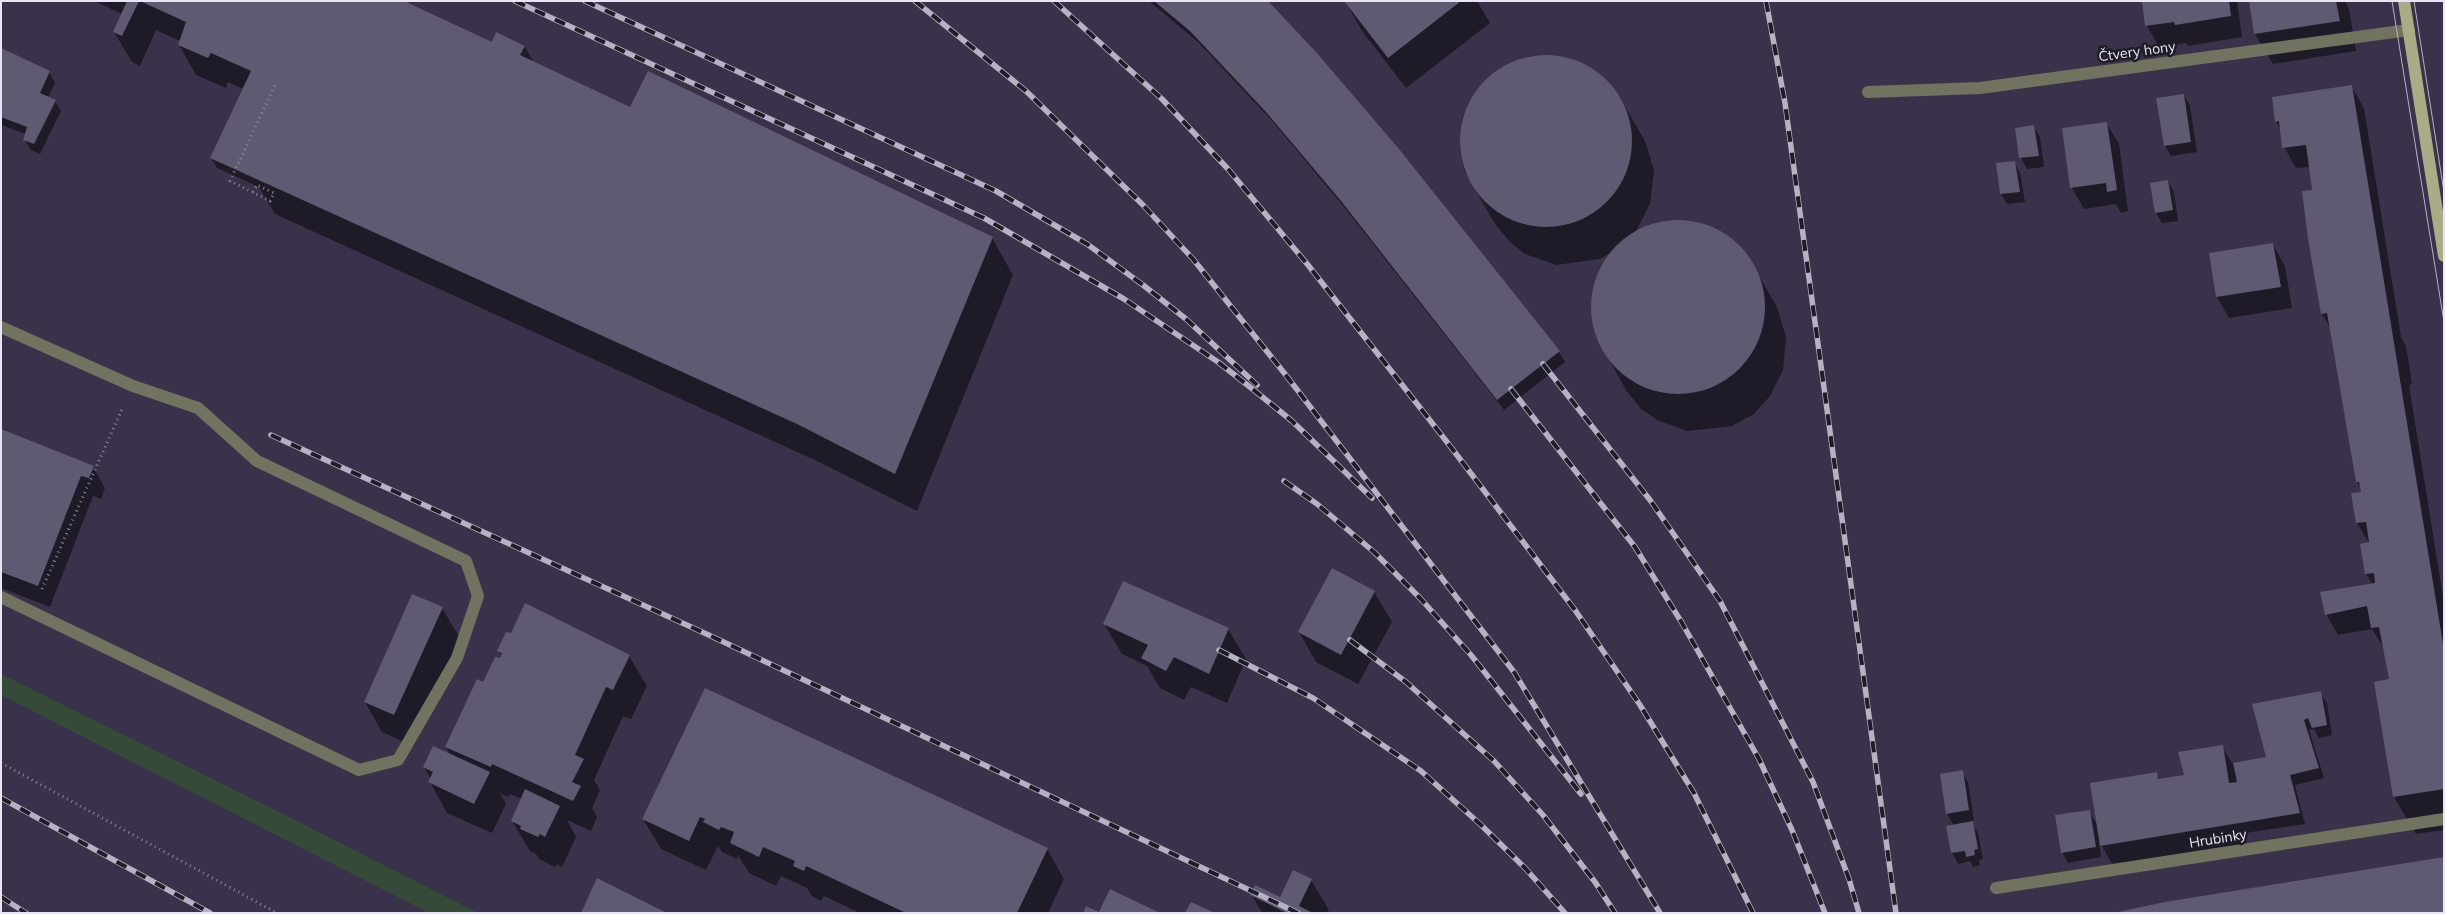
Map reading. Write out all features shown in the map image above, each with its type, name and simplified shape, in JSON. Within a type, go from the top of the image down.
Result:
[{"type":"main road","points":[[2404,1],[2444,256]]},
{"type":"street","name":"Čtvery hony","points":[[1868,92],[1980,88],[2409,30]]},
{"type":"street","points":[[1,327],[133,386],[198,408],[257,461],[466,561],[478,596],[457,658],[398,760],[359,770],[1,597]]},
{"type":"street","name":"Hrubinky","points":[[1996,888],[2444,819]]},
{"type":"path","points":[[253,192],[257,185],[274,193],[270,200],[253,192],[230,181],[276,83]]},
{"type":"path","points":[[32,612],[114,426]]},
{"type":"path","points":[[1,763],[277,913]]},
{"type":"green space","points":[[1,674],[478,913],[429,913],[1,695]]},
{"type":"building","points":[[127,1],[139,1],[122,36],[113,32]]},
{"type":"building","points":[[140,1],[404,1],[492,42],[496,32],[525,46],[520,55],[630,107],[648,71],[993,237],[895,474],[797,424],[210,158],[251,71],[211,53],[208,58],[178,45],[186,22]]},
{"type":"building","points":[[1154,1],[1268,1],[1316,52],[1399,149],[1560,351],[1497,400],[1341,201],[1266,112],[1190,31]]},
{"type":"building","points":[[1344,1],[1461,1],[1388,58]]},
{"type":"building","points":[[2142,1],[2229,1],[2231,16],[2175,25],[2174,22],[2145,26]]},
{"type":"building","points":[[2249,1],[2336,1],[2340,21],[2254,34]]},
{"type":"building","points":[[1,48],[50,71],[40,93],[56,100],[34,144],[23,140],[27,127],[1,117]]},
{"type":"building","points":[[1554,55],[1571,58],[1587,65],[1601,74],[1613,86],[1629,116],[1632,141],[1631,158],[1626,174],[1613,196],[1601,208],[1571,224],[1538,227],[1521,224],[1505,217],[1491,208],[1479,196],[1463,166],[1460,133],[1463,116],[1470,100],[1479,86],[1491,74],[1521,58]]},
{"type":"building","points":[[2352,85],[2444,650],[2444,789],[2393,797],[2374,682],[2389,679],[2379,627],[2371,628],[2367,606],[2325,615],[2320,592],[2375,583],[2374,573],[2365,574],[2360,544],[2369,542],[2366,522],[2356,523],[2351,493],[2361,492],[2359,482],[2356,482],[2327,313],[2321,314],[2308,239],[2302,191],[2312,190],[2306,145],[2282,148],[2279,121],[2275,122],[2272,97]]},
{"type":"building","points":[[2184,94],[2191,142],[2164,146],[2156,98]]},
{"type":"building","points":[[2107,122],[2117,190],[2107,192],[2106,183],[2070,188],[2062,128]]},
{"type":"building","points":[[2034,125],[2039,156],[2019,158],[2015,128]]},
{"type":"building","points":[[2015,161],[2020,192],[2000,194],[1996,163]]},
{"type":"building","points":[[2168,180],[2173,210],[2155,213],[2150,183]]},
{"type":"building","points":[[1678,220],[1695,222],[1711,227],[1733,240],[1745,252],[1761,282],[1765,307],[1763,324],[1758,340],[1745,362],[1733,374],[1703,390],[1678,394],[1661,392],[1645,387],[1623,374],[1611,362],[1595,332],[1591,307],[1593,290],[1598,274],[1611,252],[1623,240],[1653,224]]},
{"type":"building","points":[[2273,243],[2281,287],[2216,297],[2209,253]]},
{"type":"building","points":[[1,429],[94,466],[89,478],[81,476],[38,586],[1,572]]},
{"type":"building","points":[[1332,568],[1375,591],[1341,655],[1298,632]]},
{"type":"building","points":[[1123,581],[1229,628],[1209,674],[1174,657],[1166,671],[1141,658],[1148,645],[1103,624]]},
{"type":"building","points":[[412,594],[443,607],[394,715],[364,702]]},
{"type":"building","points":[[525,603],[630,655],[613,690],[606,687],[575,755],[584,759],[572,782],[581,786],[573,801],[492,764],[491,767],[445,747],[477,679],[483,682],[495,657],[500,658],[502,653],[497,651],[506,632],[511,633]]},
{"type":"building","points":[[705,688],[1048,848],[1017,913],[906,913],[806,866],[804,871],[793,866],[795,861],[763,847],[759,857],[730,843],[734,832],[721,827],[719,830],[703,822],[705,819],[700,817],[689,841],[642,819]]},
{"type":"building","points":[[2321,691],[2327,725],[2312,728],[2308,718],[2304,720],[2319,768],[2290,775],[2300,813],[2100,846],[2090,783],[2157,772],[2158,779],[2184,775],[2178,752],[2223,745],[2229,783],[2237,782],[2233,763],[2266,757],[2252,704]]},
{"type":"building","points":[[433,746],[490,772],[474,804],[428,782],[433,772],[423,767]]},
{"type":"building","points":[[1963,770],[1969,810],[1946,814],[1940,774]]},
{"type":"building","points":[[525,789],[560,806],[545,837],[540,834],[538,837],[520,829],[521,826],[511,821]]},
{"type":"building","points":[[2090,810],[2096,847],[2061,853],[2055,815]]},
{"type":"building","points":[[1973,821],[1978,849],[1974,850],[1975,855],[1966,857],[1965,851],[1951,853],[1946,826]]},
{"type":"building","points":[[2444,857],[2444,913],[2113,913],[2165,902]]},
{"type":"building","points":[[1293,870],[1312,879],[1299,906],[1313,913],[1287,913],[1250,895],[1255,885],[1280,897]]},
{"type":"building","points":[[597,878],[667,913],[581,913]]},
{"type":"building","points":[[1110,889],[1160,913],[1083,913],[1086,906],[1099,912]]},
{"type":"building","points":[[1191,902],[1215,913],[1185,913]]},
{"type":"tram line","points":[[2392,1],[2444,322]]},
{"type":"tram line","points":[[2414,1],[2444,192]]},
{"type":"railway","points":[[515,1],[984,218],[1124,299],[1218,362],[1255,391],[1292,421],[1372,498]]},
{"type":"railway","points":[[585,1],[996,191],[1087,244],[1143,285],[1186,319],[1257,385]]},
{"type":"railway","points":[[915,1],[1026,91],[1143,205],[1193,259],[1285,374],[1514,672],[1660,913]]},
{"type":"railway","points":[[1054,1],[1162,99],[1228,169],[1308,265],[1447,442],[1575,610],[1640,705],[1694,793],[1753,913]]},
{"type":"railway","points":[[1766,1],[1785,103],[1896,913]]},
{"type":"railway","points":[[1543,364],[1650,500],[1720,601],[1813,782],[1849,879],[1859,913]]},
{"type":"railway","points":[[1511,389],[1635,547],[1682,623],[1759,759],[1792,830],[1825,913]]},
{"type":"railway","points":[[271,435],[713,637],[1298,913]]},
{"type":"railway","points":[[1284,481],[1317,504],[1374,552],[1420,598],[1471,655],[1581,794]]},
{"type":"railway","points":[[1350,640],[1406,682],[1494,761],[1543,815],[1595,882],[1615,913]]},
{"type":"railway","points":[[1219,650],[1313,698],[1421,771],[1525,868],[1565,913]]},
{"type":"railway","points":[[1,798],[210,913]]},
{"type":"railway","points":[[1,897],[26,913]]}]
